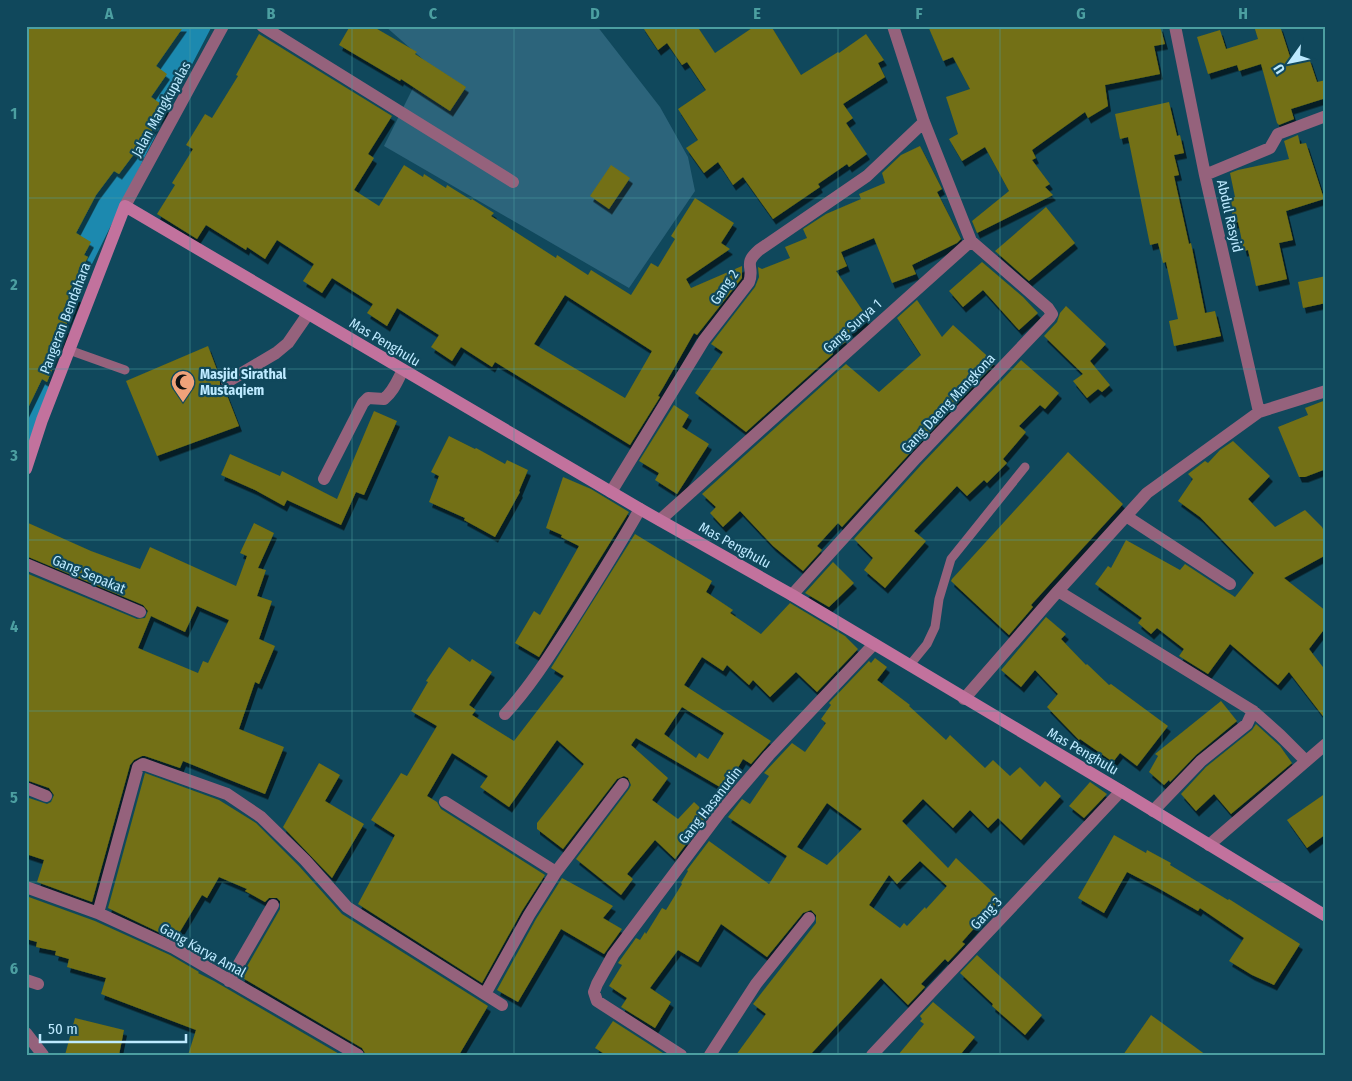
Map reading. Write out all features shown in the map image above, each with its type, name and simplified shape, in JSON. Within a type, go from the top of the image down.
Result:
[{"type":"street","name":"Jalan Mangkupalas","points":[[125,206],[223,26]]},
{"type":"street","points":[[262,26],[513,182]]},
{"type":"street","points":[[893,26],[924,122],[971,241]]},
{"type":"street","name":"Abdul Rasyid","points":[[1175,26],[1205,175],[1259,412]]},
{"type":"street","points":[[1205,175],[1270,148],[1278,134],[1326,116]]},
{"type":"street","name":"Gang 2","points":[[610,492],[704,340],[748,282],[751,276],[749,262],[751,257],[867,176],[924,122]]},
{"type":"street","name":"Mas Penghulu","points":[[125,206],[305,318],[400,374],[792,595],[1121,791],[1326,916]]},
{"type":"street","name":"Pangeran Bendahara","points":[[26,469],[42,420],[125,206]]},
{"type":"street","name":"Gang Surya 1","points":[[660,520],[971,241]]},
{"type":"street","name":"Gang Daeng Mangkona","points":[[792,595],[923,451],[1052,314],[1048,308],[971,241]]},
{"type":"street","points":[[227,382],[276,353],[288,343],[305,318]]},
{"type":"street","points":[[324,479],[363,403],[368,398],[384,399],[393,391],[400,374]]},
{"type":"street","points":[[964,699],[1147,493],[1259,412],[1326,391]]},
{"type":"street","points":[[505,714],[518,700],[558,643],[611,560],[640,510]]},
{"type":"street","points":[[1126,516],[1230,584]]},
{"type":"street","name":"Gang Sepakat","points":[[26,564],[140,612]]},
{"type":"street","points":[[1058,592],[1253,711],[1280,734],[1306,761]]},
{"type":"street","name":"Gang Hasanudin","points":[[681,1055],[597,1001],[594,992],[597,984],[613,956],[721,811],[769,755],[874,644]]},
{"type":"street","points":[[1153,811],[1201,762],[1247,724],[1253,711]]},
{"type":"street","points":[[1209,845],[1326,744]]},
{"type":"street","points":[[98,913],[138,767],[143,764],[227,794],[261,817],[305,860],[347,907],[502,1004]]},
{"type":"street","points":[[486,994],[529,914],[556,872],[623,784]]},
{"type":"street","points":[[26,788],[46,796]]},
{"type":"street","name":"Gang 3","points":[[872,1055],[1121,791]]},
{"type":"street","points":[[445,802],[556,872]]},
{"type":"street","name":"Gang Karya Amal","points":[[26,887],[98,913],[174,948],[358,1055]]},
{"type":"street","points":[[229,981],[274,905]]},
{"type":"street","points":[[710,1055],[756,984],[809,918]]},
{"type":"street","points":[[26,1034],[43,1055]]},
{"type":"lane","points":[[69,350],[125,370]]},
{"type":"lane","points":[[909,666],[928,644],[935,627],[939,599],[951,559],[1025,467]]},
{"type":"shaded area","points":[[26,26],[212,26],[90,268],[26,458]]},
{"type":"shaded area","points":[[385,26],[597,26],[660,107],[688,157],[695,191],[629,288],[384,146],[426,62]]},
{"type":"building","points":[[26,26],[184,26],[156,66],[167,74],[151,97],[167,108],[119,174],[114,171],[96,195],[76,233],[91,242],[84,255],[88,257],[68,293],[78,297],[65,328],[67,329],[47,382],[42,379],[26,412]]},
{"type":"building","points":[[350,26],[372,26],[417,52],[415,54],[466,87],[450,111],[401,79],[400,81],[339,45]]},
{"type":"building","points":[[642,26],[697,26],[715,53],[755,26],[771,26],[801,75],[839,53],[866,34],[884,60],[878,63],[885,77],[843,104],[853,118],[846,123],[867,154],[849,167],[847,164],[818,184],[820,187],[773,219],[743,177],[733,185],[718,162],[704,173],[686,148],[698,140],[678,109],[706,90],[687,62],[682,65],[667,43],[658,50]]},
{"type":"building","points":[[928,26],[1160,26],[1165,44],[1154,46],[1160,74],[1105,85],[1108,106],[1088,118],[1085,112],[1032,150],[1036,158],[1032,160],[1050,184],[1045,187],[1053,195],[977,233],[972,221],[1009,191],[985,147],[962,161],[949,139],[958,134],[946,97],[970,89],[953,57],[943,61]]},
{"type":"building","points":[[1254,26],[1280,26],[1292,63],[1309,58],[1317,82],[1326,80],[1326,98],[1291,109],[1294,119],[1279,125],[1261,64],[1239,71],[1237,65],[1208,74],[1197,37],[1220,30],[1226,49],[1258,39]]},
{"type":"building","points":[[259,34],[392,116],[368,154],[374,158],[354,190],[379,206],[404,165],[423,177],[424,174],[446,188],[447,185],[472,199],[494,213],[491,216],[556,258],[557,255],[588,275],[591,270],[631,295],[651,263],[658,267],[675,239],[671,236],[695,198],[734,223],[721,243],[730,249],[686,279],[691,288],[742,266],[742,278],[697,335],[694,333],[658,396],[660,397],[630,445],[495,362],[492,367],[461,347],[452,361],[431,347],[439,335],[397,308],[387,326],[367,313],[373,304],[332,278],[322,293],[303,281],[314,264],[277,240],[265,259],[247,247],[246,250],[206,225],[197,239],[157,214],[175,185],[172,183],[193,149],[186,145],[205,114],[212,118],[238,76],[236,75]],"holes":[[[565,295],[652,351],[625,398],[534,344]]]},
{"type":"building","points":[[1169,102],[1177,136],[1180,135],[1184,153],[1174,155],[1179,175],[1174,176],[1189,244],[1191,243],[1205,313],[1215,311],[1221,336],[1174,346],[1169,321],[1178,319],[1166,262],[1163,263],[1158,243],[1150,245],[1128,137],[1120,139],[1115,114]]},
{"type":"building","points":[[1298,135],[1300,144],[1306,143],[1324,199],[1286,211],[1293,240],[1279,243],[1287,279],[1256,286],[1248,250],[1244,251],[1238,222],[1234,223],[1229,198],[1235,197],[1230,173],[1289,159],[1284,141]]},
{"type":"building","points":[[920,146],[942,189],[937,192],[961,239],[957,243],[912,265],[916,274],[892,283],[874,238],[841,252],[847,266],[836,271],[869,320],[843,337],[846,342],[831,351],[833,354],[746,432],[695,393],[723,352],[711,344],[755,287],[759,277],[758,267],[762,269],[790,258],[785,247],[807,238],[803,229],[826,214],[861,199],[859,194],[885,183],[882,173],[901,155]]},
{"type":"building","points":[[611,165],[630,178],[609,209],[590,196]]},
{"type":"building","points":[[1046,207],[1075,243],[1029,281],[995,251]]},
{"type":"building","points":[[982,262],[1023,297],[1038,313],[1019,330],[983,290],[963,307],[949,291]]},
{"type":"building","points":[[1326,276],[1326,303],[1303,308],[1298,282]]},
{"type":"building","points":[[917,300],[942,337],[953,325],[995,363],[842,527],[838,523],[817,546],[822,550],[803,571],[773,546],[740,511],[723,527],[710,513],[716,507],[702,494],[846,364],[879,392],[921,355],[897,318]]},
{"type":"building","points":[[1066,306],[1106,344],[1090,361],[1110,385],[1102,392],[1098,389],[1087,398],[1073,381],[1083,374],[1044,336],[1057,322],[1060,313]]},
{"type":"building","name":"Masjid Sirathal Mustaqiem","points":[[208,346],[220,378],[220,386],[225,390],[239,426],[157,456],[126,381]]},
{"type":"building","points":[[1021,360],[1059,393],[1045,409],[1040,405],[1019,426],[1026,432],[1003,459],[1007,463],[987,483],[984,480],[967,496],[957,486],[914,531],[926,541],[885,588],[864,570],[873,558],[854,539]]},
{"type":"building","points":[[1326,400],[1326,469],[1305,477],[1299,477],[1278,427],[1308,415],[1305,408]]},
{"type":"building","points":[[674,405],[689,415],[682,427],[709,444],[677,494],[655,480],[659,473],[639,461]]},
{"type":"building","points":[[374,411],[397,421],[364,495],[356,492],[341,525],[287,500],[284,506],[255,490],[221,475],[230,454],[280,476],[282,471],[337,499]]},
{"type":"building","points":[[449,436],[505,464],[507,460],[528,470],[520,492],[495,537],[464,520],[465,518],[429,502],[439,476],[431,472]]},
{"type":"building","points":[[1233,441],[1270,476],[1248,499],[1275,527],[1305,510],[1322,527],[1326,535],[1326,555],[1284,578],[1326,611],[1326,627],[1309,649],[1326,671],[1326,720],[1289,672],[1278,685],[1230,644],[1208,674],[1179,656],[1184,649],[1157,628],[1151,634],[1138,623],[1142,618],[1095,584],[1108,566],[1111,568],[1126,540],[1180,570],[1185,564],[1235,597],[1254,573],[1200,517],[1178,501],[1193,479],[1188,474],[1205,461],[1208,463],[1220,450]]},
{"type":"building","points":[[1068,452],[1123,504],[1031,605],[1033,607],[1009,635],[951,581]]},
{"type":"building","points":[[563,477],[591,489],[629,512],[539,657],[515,643],[534,611],[540,615],[579,546],[561,537],[562,535],[546,528]]},
{"type":"building","points":[[26,522],[91,551],[140,569],[150,547],[236,586],[247,556],[240,553],[254,523],[274,533],[258,568],[266,570],[257,596],[272,601],[259,639],[275,646],[259,684],[255,682],[239,729],[284,747],[265,794],[183,761],[180,768],[145,756],[134,760],[130,765],[92,902],[37,882],[44,860],[26,854],[26,797],[47,804],[51,802],[54,795],[49,788],[26,780],[26,573],[137,619],[145,618],[148,611],[143,605],[26,556]],"holes":[[[197,606],[229,620],[208,663],[203,661],[198,673],[138,648],[151,616],[185,632]]]},
{"type":"building","points":[[635,534],[712,581],[706,592],[733,610],[730,613],[761,634],[790,603],[845,636],[858,649],[817,692],[796,672],[770,697],[753,680],[749,685],[727,665],[723,671],[702,657],[684,685],[771,741],[751,764],[743,759],[725,790],[636,738],[631,745],[668,778],[652,800],[678,819],[694,802],[708,815],[675,859],[655,840],[627,874],[633,879],[621,895],[576,859],[629,789],[631,785],[628,778],[624,776],[617,779],[563,849],[537,829],[537,823],[584,764],[557,740],[509,807],[480,787],[488,776],[452,753],[427,796],[437,802],[441,809],[545,875],[522,911],[482,983],[358,904],[395,835],[371,820],[401,773],[407,776],[437,726],[411,711],[428,682],[426,681],[449,647],[470,662],[472,659],[492,672],[469,705],[476,710],[472,715],[514,741],[564,676],[551,668]],"holes":[[[682,707],[724,733],[708,759],[699,753],[696,758],[664,734]]]},
{"type":"building","points":[[833,562],[854,583],[829,607],[805,593]]},
{"type":"building","points":[[1046,617],[1066,634],[1061,639],[1086,665],[1109,685],[1111,684],[1168,726],[1137,766],[1120,753],[1113,762],[1079,740],[1047,707],[1058,694],[1035,670],[1021,687],[1001,670]]},
{"type":"building","points":[[875,658],[887,667],[877,680],[910,705],[946,740],[950,735],[985,768],[993,760],[1010,776],[1020,767],[1040,787],[1045,781],[1061,796],[1021,840],[998,818],[988,828],[970,810],[953,828],[923,799],[902,821],[948,868],[956,858],[1000,899],[962,942],[965,944],[948,962],[945,959],[921,984],[925,987],[908,1005],[881,978],[810,1055],[736,1055],[766,1014],[753,1004],[816,923],[816,915],[811,910],[803,913],[767,957],[721,924],[698,962],[678,950],[650,988],[671,1002],[655,1028],[621,1007],[627,998],[609,986],[622,965],[618,963],[636,938],[640,940],[645,932],[646,934],[662,908],[666,910],[682,884],[687,870],[709,841],[769,884],[787,856],[728,817],[742,799],[750,804],[769,776],[764,773],[792,743],[805,752],[826,723],[821,719],[831,705],[829,703],[869,661],[871,663]],"holes":[[[827,803],[862,829],[827,865],[797,847]],[[920,861],[947,886],[907,926],[904,923],[900,928],[869,905],[889,875],[897,884]]]},
{"type":"building","points":[[1221,701],[1237,721],[1196,755],[1170,782],[1169,780],[1164,785],[1149,772],[1158,756],[1155,754]]},
{"type":"building","points":[[1256,724],[1280,746],[1292,763],[1231,814],[1214,794],[1196,811],[1181,794],[1206,767],[1252,730]]},
{"type":"building","points":[[319,763],[340,775],[325,801],[364,824],[332,878],[283,827]]},
{"type":"building","points":[[145,773],[219,800],[256,823],[299,866],[342,914],[488,1006],[459,1055],[366,1055],[362,1048],[241,977],[280,909],[280,901],[277,898],[269,898],[265,902],[245,891],[247,889],[219,877],[207,898],[202,895],[175,940],[108,908]]},
{"type":"building","points":[[1090,782],[1107,794],[1084,818],[1069,806]]},
{"type":"building","points":[[1326,793],[1326,834],[1307,848],[1287,820]]},
{"type":"building","points":[[1114,835],[1146,853],[1147,850],[1171,863],[1170,865],[1229,899],[1300,944],[1274,985],[1252,975],[1229,961],[1244,938],[1200,908],[1198,911],[1127,872],[1104,913],[1078,898]]},
{"type":"building","points":[[562,878],[613,906],[603,918],[622,929],[604,954],[561,929],[518,1002],[497,990],[536,919]]},
{"type":"building","points":[[26,896],[95,921],[170,955],[341,1055],[188,1055],[196,1030],[101,994],[106,978],[67,967],[69,959],[55,955],[56,951],[36,947],[37,942],[26,939]]},
{"type":"building","points":[[977,955],[1042,1015],[1025,1035],[992,1006],[993,1004],[960,973]]},
{"type":"building","points":[[933,1002],[975,1037],[960,1055],[898,1055],[924,1024],[920,1021],[922,1019],[920,1016]]},
{"type":"building","points":[[1151,1015],[1206,1055],[1123,1055]]},
{"type":"building","points":[[75,1018],[124,1030],[119,1055],[65,1055]]},
{"type":"building","points":[[613,1021],[666,1055],[606,1055],[595,1048]]},
{"type":"place","name":"Masjid Sirathal Mustaqiem","points":[[183,403]]}]
